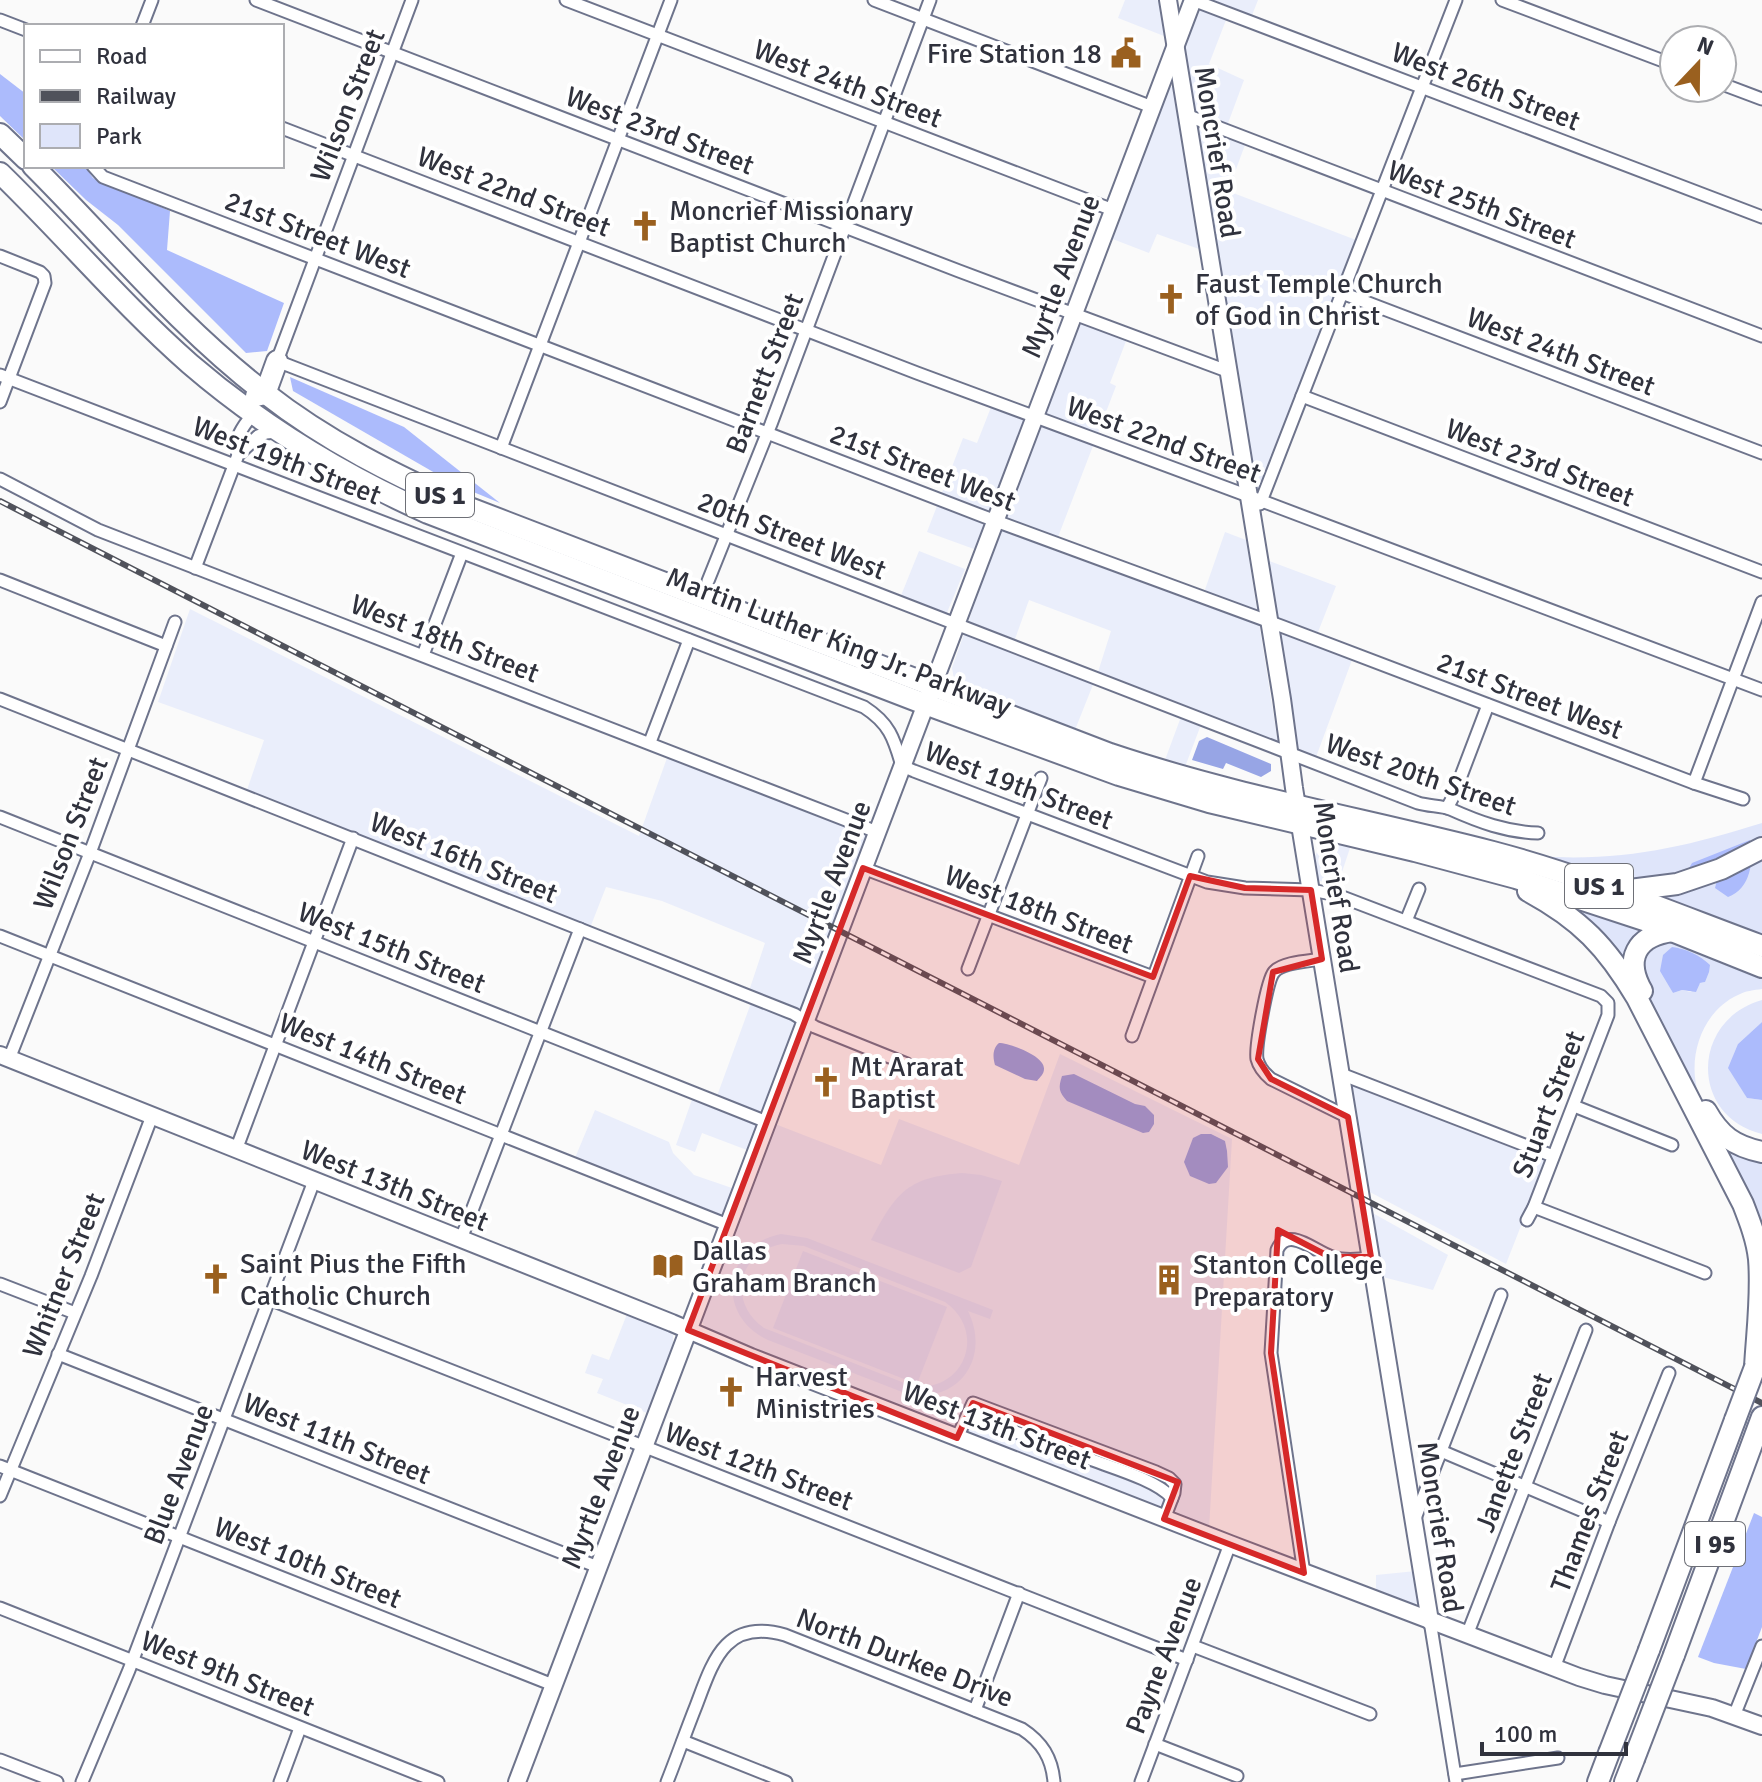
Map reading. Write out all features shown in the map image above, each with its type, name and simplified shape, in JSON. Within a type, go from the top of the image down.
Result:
[{"type":"highway","points":[[0,134],[24,157]]},
{"type":"highway","name":"Martin Luther King Jr. Parkway","points":[[35,168],[232,366],[265,394],[332,439],[414,484],[467,507],[928,695]]},
{"type":"highway","name":"Martin Luther King Jr. Parkway","points":[[0,173],[190,364],[279,433],[361,482],[428,513],[928,695],[1144,766],[1647,921],[1672,922],[1762,946]]},
{"type":"highway","points":[[232,366],[250,368],[277,361]]},
{"type":"highway","points":[[190,364],[246,394],[260,396],[265,394],[277,361]]},
{"type":"highway","points":[[253,414],[273,415],[376,464]]},
{"type":"highway","name":"Martin Luther King Jr. Parkway","points":[[1299,815],[1495,853],[1550,869],[1615,892],[1762,967]]},
{"type":"highway","points":[[1615,892],[1677,884],[1721,869],[1762,848]]},
{"type":"highway","points":[[1449,860],[1525,889],[1564,912],[1596,940],[1622,973],[1749,1219],[1759,1270],[1759,1358]]},
{"type":"highway","points":[[1622,973],[1628,945],[1647,921]]},
{"type":"highway","points":[[1672,922],[1643,940],[1638,947],[1634,969],[1638,983],[1716,1129],[1737,1143],[1762,1152]]},
{"type":"highway","name":"I 95","points":[[1598,1782],[1759,1358]]},
{"type":"highway","name":"I 95","points":[[1625,1782],[1759,1425]]},
{"type":"main road","name":"Moncrief Road","points":[[1168,0],[1227,371],[1254,498],[1253,524],[1430,1621]]},
{"type":"main road","name":"Myrtle Avenue","points":[[517,1782],[1193,0]]},
{"type":"main road","name":"West 13th Street","points":[[5,1057],[957,1438],[1430,1621],[1605,1685],[1695,1704],[1762,1726]]},
{"type":"street","points":[[143,24],[152,0]]},
{"type":"street","name":"West 23rd Street","points":[[256,0],[1227,371]]},
{"type":"street","name":"Wilson Street","points":[[277,361],[412,0]]},
{"type":"street","name":"West 24th Street","points":[[566,0],[1113,210]]},
{"type":"street","points":[[501,448],[671,0]]},
{"type":"street","points":[[874,0],[1152,107]]},
{"type":"street","name":"Barnett Street","points":[[708,581],[846,227],[930,0]]},
{"type":"street","name":"West 26th Street","points":[[1193,0],[1762,217]]},
{"type":"street","points":[[1254,498],[1302,396],[1456,0]]},
{"type":"street","points":[[1502,0],[1658,59]]},
{"type":"street","points":[[0,20],[24,29]]},
{"type":"street","points":[[1738,90],[1762,99]]},
{"type":"street","name":"West 25th Street","points":[[1186,115],[1762,336]]},
{"type":"street","name":"West 22nd Street","points":[[284,129],[1035,417],[1762,690]]},
{"type":"street","name":"21st Street West","points":[[95,168],[103,177],[767,433],[1743,799]]},
{"type":"street","points":[[0,256],[35,269],[44,276],[45,283],[4,376],[0,402]]},
{"type":"street","name":"West 24th Street","points":[[1342,293],[1762,453]]},
{"type":"street","name":"20th Street West","points":[[277,361],[1290,754]]},
{"type":"street","name":"West 19th Street","points":[[4,376],[236,460],[462,553],[864,707],[891,732],[902,766],[1207,882],[1337,895],[1595,993],[1608,1003]]},
{"type":"street","name":"West 23rd Street","points":[[1302,396],[1762,572]]},
{"type":"street","points":[[236,460],[237,438],[253,414]]},
{"type":"street","points":[[195,568],[236,460],[258,436],[279,433]]},
{"type":"street","name":"West 18th Street","points":[[0,479],[98,530],[877,832]]},
{"type":"street","points":[[423,655],[462,553]]},
{"type":"street","points":[[0,580],[166,646]]},
{"type":"street","points":[[1694,783],[1762,602]]},
{"type":"street","name":"Wilson Street","points":[[5,1057],[50,956],[175,622]]},
{"type":"street","points":[[650,742],[689,640]]},
{"type":"street","name":"West 16th Street","points":[[0,699],[794,1014],[806,1022],[907,1064]]},
{"type":"street","points":[[1447,808],[1488,705]]},
{"type":"street","name":"West 20th Street","points":[[1290,754],[1418,803],[1447,808],[1498,828],[1538,833]]},
{"type":"street","points":[[968,969],[1041,778]]},
{"type":"street","name":"West 15th Street","points":[[0,817],[767,1122]]},
{"type":"street","points":[[236,1150],[353,838]]},
{"type":"street","points":[[1132,1036],[1198,856]]},
{"type":"street","name":"West 18th Street","points":[[863,868],[1153,977]]},
{"type":"street","points":[[1406,921],[1419,889]]},
{"type":"street","points":[[461,1239],[580,929]]},
{"type":"street","name":"West 14th Street","points":[[0,936],[728,1225]]},
{"type":"street","points":[[1322,959],[1283,966],[1273,972],[1266,996],[1258,1059],[1262,1070],[1271,1079],[1348,1117]]},
{"type":"street","name":"Stuart Street","points":[[1527,1220],[1608,1015],[1608,1003]]},
{"type":"street","points":[[1341,1074],[1553,1156]]},
{"type":"street","points":[[1574,1106],[1672,1145]]},
{"type":"street","name":"Whitner Street","points":[[0,1496],[5,1468],[91,1276],[152,1116]]},
{"type":"street","name":"Blue Avenue","points":[[82,1782],[180,1537],[314,1181]]},
{"type":"street","points":[[1534,1207],[1705,1273]]},
{"type":"street","points":[[1304,1573],[1271,1353],[1277,1250],[1287,1239],[1294,1238],[1325,1255],[1340,1259],[1371,1257]]},
{"type":"street","points":[[0,1284],[75,1313]]},
{"type":"street","points":[[1414,1521],[1501,1295]]},
{"type":"street","name":"West 12th Street","points":[[269,1299],[1187,1660]]},
{"type":"street","name":"Janette Street","points":[[1467,1635],[1586,1330]]},
{"type":"street","name":"West 11th Street","points":[[58,1354],[598,1567]]},
{"type":"street","name":"Thames Street","points":[[1554,1668],[1669,1373]]},
{"type":"street","points":[[957,1438],[973,1403],[1156,1472],[1175,1484],[1164,1519]]},
{"type":"street","points":[[1441,1451],[1609,1522]]},
{"type":"street","name":"West 10th Street","points":[[5,1468],[553,1685]]},
{"type":"street","name":"Payne Avenue","points":[[1141,1782],[1230,1544]]},
{"type":"street","points":[[975,1710],[1019,1593]]},
{"type":"street","name":"West 9th Street","points":[[0,1608],[438,1782]]},
{"type":"street","name":"Moncrief Road","points":[[1430,1621],[1455,1778]]},
{"type":"street","name":"North Durkee Drive","points":[[683,1741],[717,1654],[735,1638],[750,1632],[773,1631],[1022,1729],[1041,1744],[1052,1765],[1054,1782]]},
{"type":"street","points":[[1193,1646],[1370,1714]]},
{"type":"street","points":[[1734,1716],[1762,1646]]},
{"type":"street","points":[[280,1782],[300,1728]]},
{"type":"street","points":[[667,1782],[683,1741],[786,1782]]},
{"type":"street","points":[[1155,1744],[1237,1776]]},
{"type":"street","points":[[1455,1778],[1558,1758]]},
{"type":"street","points":[[0,1760],[57,1782]]},
{"type":"highlighted area","points":[[863,868],[1153,977],[1190,876],[1245,888],[1311,890],[1322,959],[1273,972],[1258,1059],[1271,1079],[1348,1117],[1371,1257],[1330,1257],[1278,1230],[1271,1353],[1304,1573],[1164,1519],[1178,1482],[973,1403],[957,1438],[688,1330]]},
{"type":"shaded area","points":[[1125,0],[1157,0],[1164,36],[1118,18]]},
{"type":"shaded area","points":[[1202,0],[1258,0],[1247,28],[1226,20],[1209,64],[1244,80],[1227,126],[1249,134],[1228,191],[1356,240],[1256,495],[1184,45]]},
{"type":"shaded area","points":[[0,74],[24,92],[24,139],[0,116]]},
{"type":"shaded area","points":[[1169,87],[1173,87],[1199,249],[1157,234],[1149,253],[1110,238]]},
{"type":"shaded area","points":[[53,168],[86,168],[93,178],[170,211],[167,250],[284,303],[267,351],[246,353],[118,225]]},
{"type":"shaded area","points":[[1083,310],[1131,328],[1110,383],[1116,386],[1053,550],[1200,604],[1225,532],[1246,540],[1278,743],[1205,714],[1185,767],[1165,760],[1185,706],[1098,672],[1075,730],[963,687],[954,679],[952,668]],"holes":[[[1029,600],[1111,631],[1098,672],[1015,639]]]},
{"type":"shaded area","points":[[290,377],[404,427],[500,503],[454,484],[293,391]]},
{"type":"shaded area","points":[[995,397],[1028,409],[974,549],[927,532],[963,438],[977,443]]},
{"type":"shaded area","points":[[919,551],[965,569],[946,615],[900,598]]},
{"type":"shaded area","points":[[1267,560],[1336,586],[1313,645],[1352,660],[1316,757],[1297,746]]},
{"type":"shaded area","points":[[190,609],[639,836],[667,758],[867,833],[747,1150],[702,1133],[695,1152],[676,1145],[696,1088],[717,1096],[751,1003],[746,1000],[765,943],[662,901],[606,887],[590,928],[247,790],[264,740],[158,702]]},
{"type":"shaded area","points":[[1207,737],[1271,764],[1271,771],[1261,777],[1226,763],[1223,769],[1192,760],[1199,741]]},
{"type":"shaded area","points":[[1750,840],[1751,856],[1746,881],[1742,888],[1728,897],[1715,888],[1718,876],[1688,870],[1692,863]]},
{"type":"shaded area","points":[[1334,842],[1351,845],[1337,887],[1318,880],[1315,856],[1319,848]]},
{"type":"shaded area","points":[[1672,947],[1692,953],[1710,965],[1705,982],[1700,983],[1696,992],[1682,990],[1673,993],[1660,971],[1663,955]]},
{"type":"shaded area","points":[[1762,1022],[1762,1100],[1747,1098],[1728,1068],[1738,1044]]},
{"type":"shaded area","points":[[999,1043],[1011,1045],[1039,1059],[1043,1064],[1043,1074],[1037,1081],[1025,1079],[995,1065],[994,1051]]},
{"type":"shaded area","points":[[1060,1054],[1232,1139],[1209,1529],[708,1331],[702,1322],[775,1124],[881,1165],[899,1119],[1019,1165]]},
{"type":"shaded area","points":[[1074,1074],[1145,1106],[1154,1115],[1154,1124],[1149,1132],[1143,1133],[1067,1101],[1060,1090],[1062,1076]]},
{"type":"shaded area","points":[[1345,1078],[1548,1157],[1506,1264],[1366,1190]]},
{"type":"shaded area","points":[[595,1110],[669,1142],[673,1153],[694,1175],[732,1188],[722,1216],[575,1158]]},
{"type":"shaded area","points":[[1211,1134],[1225,1141],[1228,1167],[1216,1183],[1209,1184],[1190,1176],[1184,1162],[1193,1138]]},
{"type":"shaded area","points":[[1369,1211],[1448,1255],[1433,1290],[1379,1276]]},
{"type":"shaded area","points":[[627,1314],[673,1335],[673,1343],[647,1413],[597,1393],[603,1379],[585,1373],[592,1354],[609,1360]]},
{"type":"shaded area","points":[[1754,1513],[1762,1517],[1762,1627],[1746,1669],[1698,1657]]},
{"type":"shaded area","points":[[1416,1571],[1419,1602],[1414,1605],[1376,1593],[1376,1575]]},
{"type":"green space","points":[[1762,823],[1762,936],[1600,875],[1536,856],[1623,855],[1705,840]]},
{"type":"green space","points":[[1553,898],[1618,919],[1762,975],[1762,989],[1738,995],[1710,1018],[1696,1051],[1695,1069],[1703,1104],[1713,1119],[1762,1147],[1762,1250],[1647,1003]],"holes":[[[1679,948],[1700,957],[1705,982],[1691,992],[1682,990],[1673,993],[1665,977]]]},
{"type":"green space","points":[[1762,1000],[1762,1022],[1738,1044],[1747,1098],[1762,1100],[1762,1134],[1738,1124],[1721,1108],[1711,1089],[1708,1068],[1712,1046],[1722,1027],[1739,1011]]},
{"type":"green space","points":[[962,1173],[1002,1181],[971,1267],[959,1273],[871,1240],[888,1211],[905,1191],[928,1179]]},
{"type":"green space","points":[[781,1234],[807,1238],[993,1310],[990,1319],[968,1311],[976,1344],[967,1372],[944,1391],[910,1395],[768,1340],[751,1329],[739,1314],[733,1298],[733,1282],[738,1266],[747,1252],[762,1241]],"holes":[[[782,1244],[804,1246],[945,1302],[958,1315],[965,1329],[967,1344],[957,1370],[945,1380],[930,1386],[912,1386],[764,1328],[745,1305],[742,1292],[747,1267],[767,1249]]]},
{"type":"green space","points":[[803,1251],[947,1307],[917,1384],[773,1328]]},
{"type":"railway","points":[[0,501],[1762,1403]]},
{"type":"place","name":"Fire Station 18","points":[[1126,53]]},
{"type":"place","name":"Moncrief Missionary Baptist Church","points":[[645,226]]},
{"type":"place","name":"Faust Temple Church of God in Christ","points":[[1171,299]]},
{"type":"place","name":"Mt Ararat Baptist","points":[[826,1082]]},
{"type":"place","name":"Dallas Graham Branch","points":[[668,1266]]},
{"type":"place","name":"Saint Pius the Fifth Catholic Church","points":[[216,1279]]},
{"type":"place","name":"Stanton College Preparatory","points":[[1169,1280]]},
{"type":"place","name":"Harvest Ministries","points":[[731,1392]]}]
